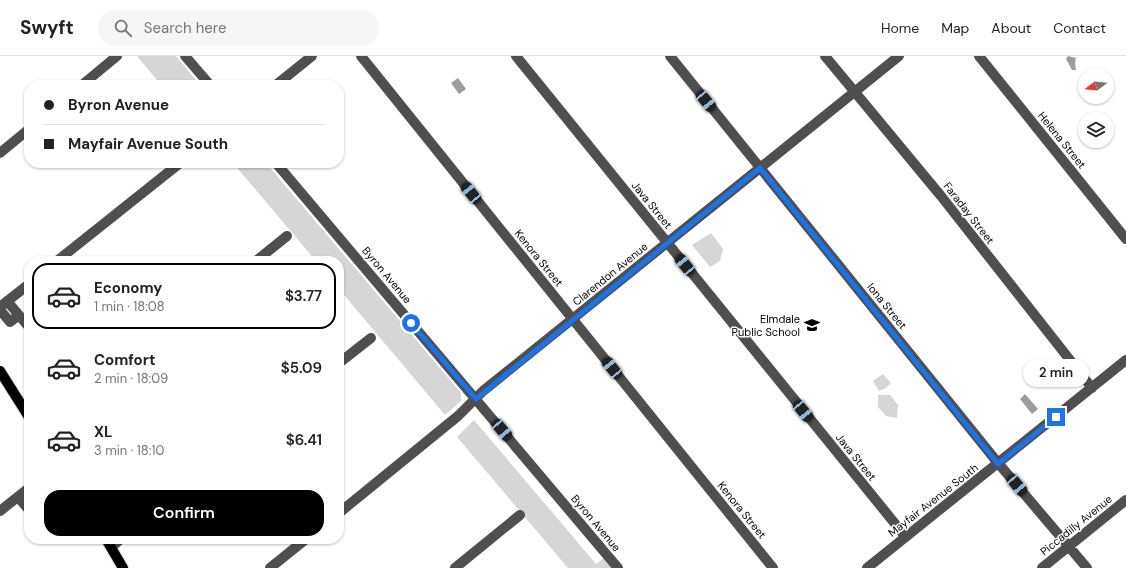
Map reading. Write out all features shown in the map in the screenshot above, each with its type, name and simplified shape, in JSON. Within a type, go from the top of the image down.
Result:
[{"type":"main road","points":[[0,371],[24,409]]},
{"type":"main road","points":[[109,544],[122,567]]},
{"type":"street","points":[[88,80],[117,56]]},
{"type":"street","points":[[185,56],[206,80]]},
{"type":"street","points":[[282,80],[312,56]]},
{"type":"street","name":"Kenora Street","points":[[361,56],[774,568]]},
{"type":"street","name":"Java Street","points":[[516,56],[905,536]]},
{"type":"street","name":"Iona Street","points":[[670,56],[998,464],[1087,568]]},
{"type":"street","name":"Faraday Street","points":[[825,56],[941,196],[1092,388]]},
{"type":"street","name":"Clarendon Avenue","points":[[344,509],[458,416],[476,399],[573,319],[898,56]]},
{"type":"street","name":"Helena Street","points":[[979,56],[1126,239]]},
{"type":"street","points":[[0,153],[24,133]]},
{"type":"street","points":[[64,256],[174,168]]},
{"type":"street","name":"Byron Avenue","points":[[280,168],[618,568]]},
{"type":"street","points":[[262,256],[287,236]]},
{"type":"street","points":[[24,288],[2,306],[19,315],[24,321]]},
{"type":"street","points":[[344,359],[371,338]]},
{"type":"street","name":"Mayfair Avenue South","points":[[867,568],[1126,360]]},
{"type":"street","points":[[0,511],[24,492]]},
{"type":"street","points":[[18,497],[24,504]]},
{"type":"street","name":"Piccadilly Avenue","points":[[1042,568],[1126,500]]},
{"type":"street","points":[[455,568],[520,515]]},
{"type":"street","points":[[270,568],[300,544]]},
{"type":"shaded area","points":[[137,56],[176,56],[196,80],[157,80]]},
{"type":"shaded area","points":[[1068,56],[1076,58],[1076,70],[1072,70],[1066,59]]},
{"type":"shaded area","points":[[458,78],[466,89],[459,94],[451,83]]},
{"type":"shaded area","points":[[237,168],[270,168],[461,393],[461,401],[445,415],[344,295],[344,256],[312,256]]},
{"type":"shaded area","points":[[711,233],[723,249],[720,261],[710,267],[692,245]]},
{"type":"shaded area","points":[[883,374],[891,383],[886,388],[879,391],[873,381]]},
{"type":"shaded area","points":[[1025,394],[1038,409],[1032,414],[1020,399]]},
{"type":"shaded area","points":[[878,395],[890,395],[898,405],[897,418],[886,416],[878,407]]},
{"type":"shaded area","points":[[474,420],[596,564],[604,558],[613,568],[568,568],[457,437]]},
{"type":"place","name":"Elmdale Public School","points":[[812,325]]},
{"type":"route","points":[[411,323],[476,399],[483,391],[760,168],[998,464],[1056,417]]}]
